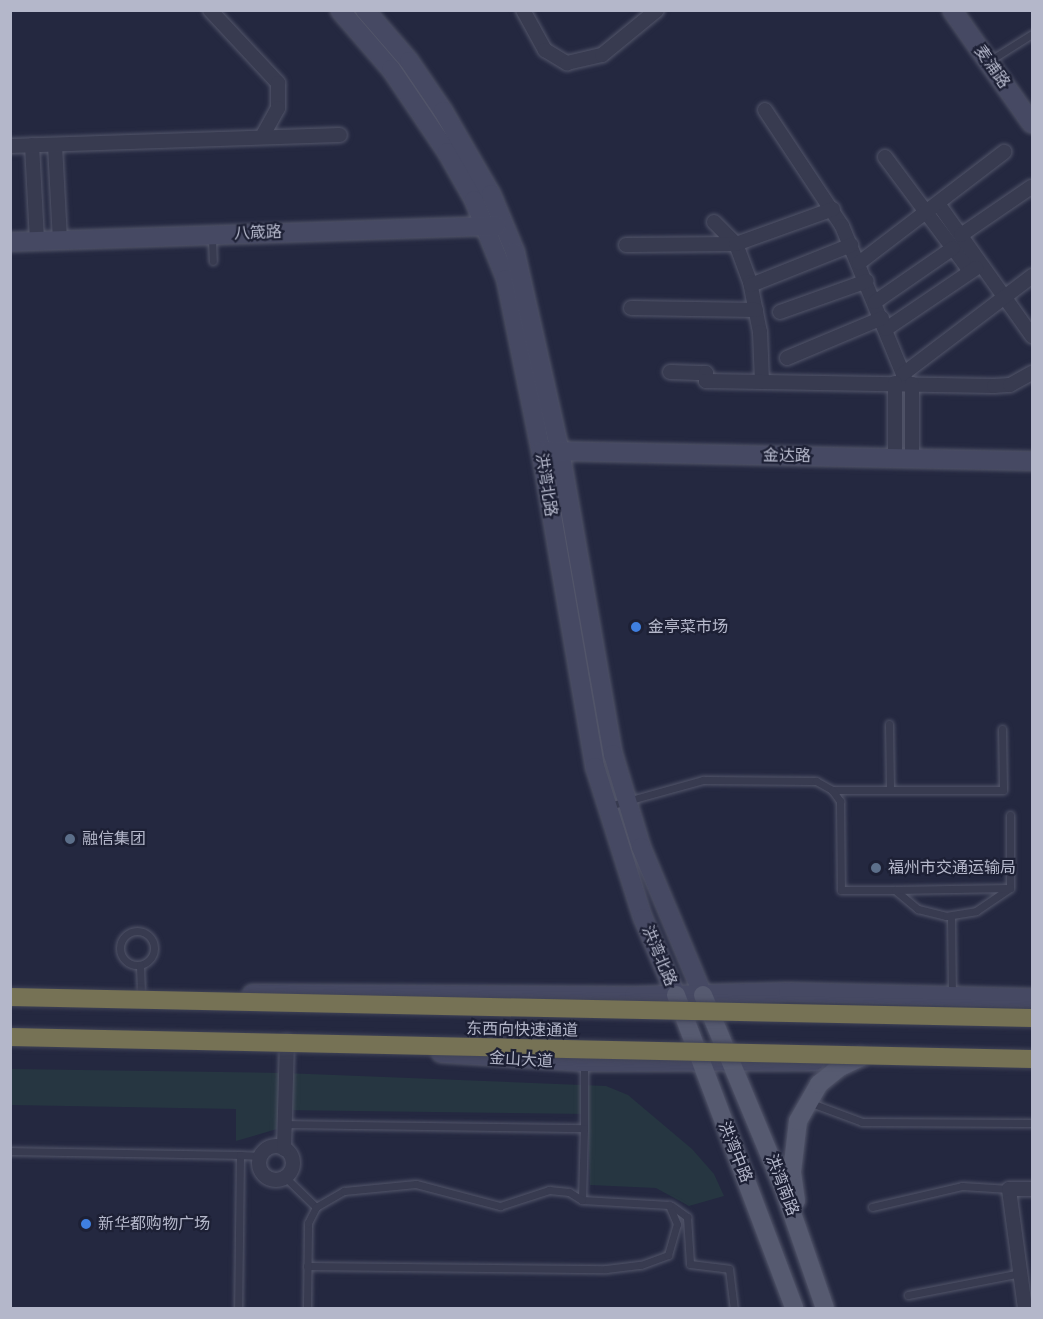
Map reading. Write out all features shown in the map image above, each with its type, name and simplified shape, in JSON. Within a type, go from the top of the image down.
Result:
[{"type":"highway","name":"东西向快速通道","points":[[10,995],[1032,1018]]},
{"type":"highway","name":"东西向快速通道","points":[[10,1037],[1032,1060]]},
{"type":"main road","name":"洪湾北路","points":[[340,10],[412,98],[447,152],[486,226],[507,279],[541,451],[582,696],[606,806],[643,918],[676,995]]},
{"type":"main road","name":"洪湾北路","points":[[365,10],[429,88],[505,226],[522,277],[560,451],[605,719],[626,801],[659,892],[703,995]]},
{"type":"main road","name":"麦浦路","points":[[952,10],[1032,123]]},
{"type":"main road","name":"八箴路","points":[[10,242],[505,226]]},
{"type":"main road","name":"金达路","points":[[541,451],[1032,461]]},
{"type":"main road","points":[[10,995],[952,995],[1032,998]]},
{"type":"main road","name":"洪湾中路","points":[[676,995],[794,1308]]},
{"type":"main road","name":"洪湾南路","points":[[703,995],[733,1063],[800,1233],[825,1308]]},
{"type":"main road","name":"金山大道","points":[[10,1037],[346,1043],[503,1060],[584,1062],[733,1063],[861,1057],[1032,1060]]},
{"type":"main road","points":[[800,1233],[792,1172],[793,1145],[807,1101],[840,1067],[861,1057]]},
{"type":"street","points":[[210,10],[278,84],[278,108],[262,137]]},
{"type":"street","points":[[522,10],[545,50],[567,63],[602,55],[657,10]]},
{"type":"street","points":[[765,110],[833,209],[860,263],[884,323],[904,381],[904,458]]},
{"type":"street","points":[[10,146],[340,135]]},
{"type":"street","points":[[32,145],[37,241]]},
{"type":"street","points":[[55,145],[60,240]]},
{"type":"street","points":[[860,263],[939,205],[1004,152]]},
{"type":"street","points":[[885,157],[953,248],[1005,297],[1032,336]]},
{"type":"street","points":[[961,235],[1032,187]]},
{"type":"street","points":[[939,205],[961,235],[976,268]]},
{"type":"street","points":[[626,246],[736,244],[833,209]]},
{"type":"street","points":[[714,222],[736,244],[751,285],[756,310],[762,381]]},
{"type":"street","points":[[751,285],[851,244]]},
{"type":"street","points":[[875,302],[953,248]]},
{"type":"street","points":[[787,358],[884,323],[976,268]]},
{"type":"street","points":[[904,381],[1032,276]]},
{"type":"street","points":[[780,312],[867,281]]},
{"type":"street","points":[[631,308],[756,310]]},
{"type":"street","points":[[670,372],[706,373],[706,381],[904,381],[1003,386],[1032,373]]},
{"type":"street","points":[[284,1149],[272,1147],[261,1156],[264,1174],[274,1180],[285,1178],[293,1164],[284,1149],[287,1042]]},
{"type":"street","points":[[1025,1308],[1009,1189],[1032,1190]]},
{"type":"lane","points":[[988,61],[1032,34]]},
{"type":"lane","points":[[212,235],[213,261]]},
{"type":"lane","points":[[889,724],[890,790]]},
{"type":"lane","points":[[606,806],[710,780],[808,780],[832,790],[1003,790],[1002,729]]},
{"type":"lane","points":[[832,790],[841,808],[841,890],[1010,888]]},
{"type":"lane","points":[[1010,815],[1010,888]]},
{"type":"lane","points":[[895,890],[918,909],[951,915],[976,911],[1010,888]]},
{"type":"lane","points":[[951,915],[952,995]]},
{"type":"lane","points":[[134,931],[145,933],[154,946],[153,956],[140,965],[129,963],[121,954],[124,937],[134,931]]},
{"type":"lane","points":[[140,965],[141,995]]},
{"type":"lane","points":[[582,1200],[584,1062]]},
{"type":"lane","points":[[807,1101],[862,1122],[1032,1123]]},
{"type":"lane","points":[[285,1124],[584,1128]]},
{"type":"lane","points":[[10,1150],[261,1156]]},
{"type":"lane","points":[[238,1308],[240,1155]]},
{"type":"lane","points":[[285,1178],[316,1207]]},
{"type":"lane","points":[[307,1308],[308,1223],[316,1207],[358,1187],[405,1184],[429,1185],[500,1206],[549,1190],[570,1192],[582,1200],[669,1205],[682,1210],[687,1218],[690,1264],[729,1269],[734,1308]]},
{"type":"lane","points":[[872,1207],[962,1186],[1009,1189]]},
{"type":"lane","points":[[307,1266],[630,1267],[652,1263],[672,1249],[677,1215],[669,1205]]},
{"type":"lane","points":[[908,1295],[1021,1273]]},
{"type":"shaded area","points":[[11,1069],[284,1073],[606,1086],[628,1095],[692,1149],[714,1174],[724,1196],[689,1206],[656,1188],[590,1185],[588,1114],[279,1110],[277,1129],[236,1141],[236,1109],[11,1105]]},
{"type":"place","name":"金亭菜市场","points":[[636,627]]},
{"type":"place","name":"融信集团","points":[[70,839]]},
{"type":"place","name":"福州市交通运输局","points":[[876,868]]},
{"type":"place","name":"新华都购物广场","points":[[86,1224]]}]
